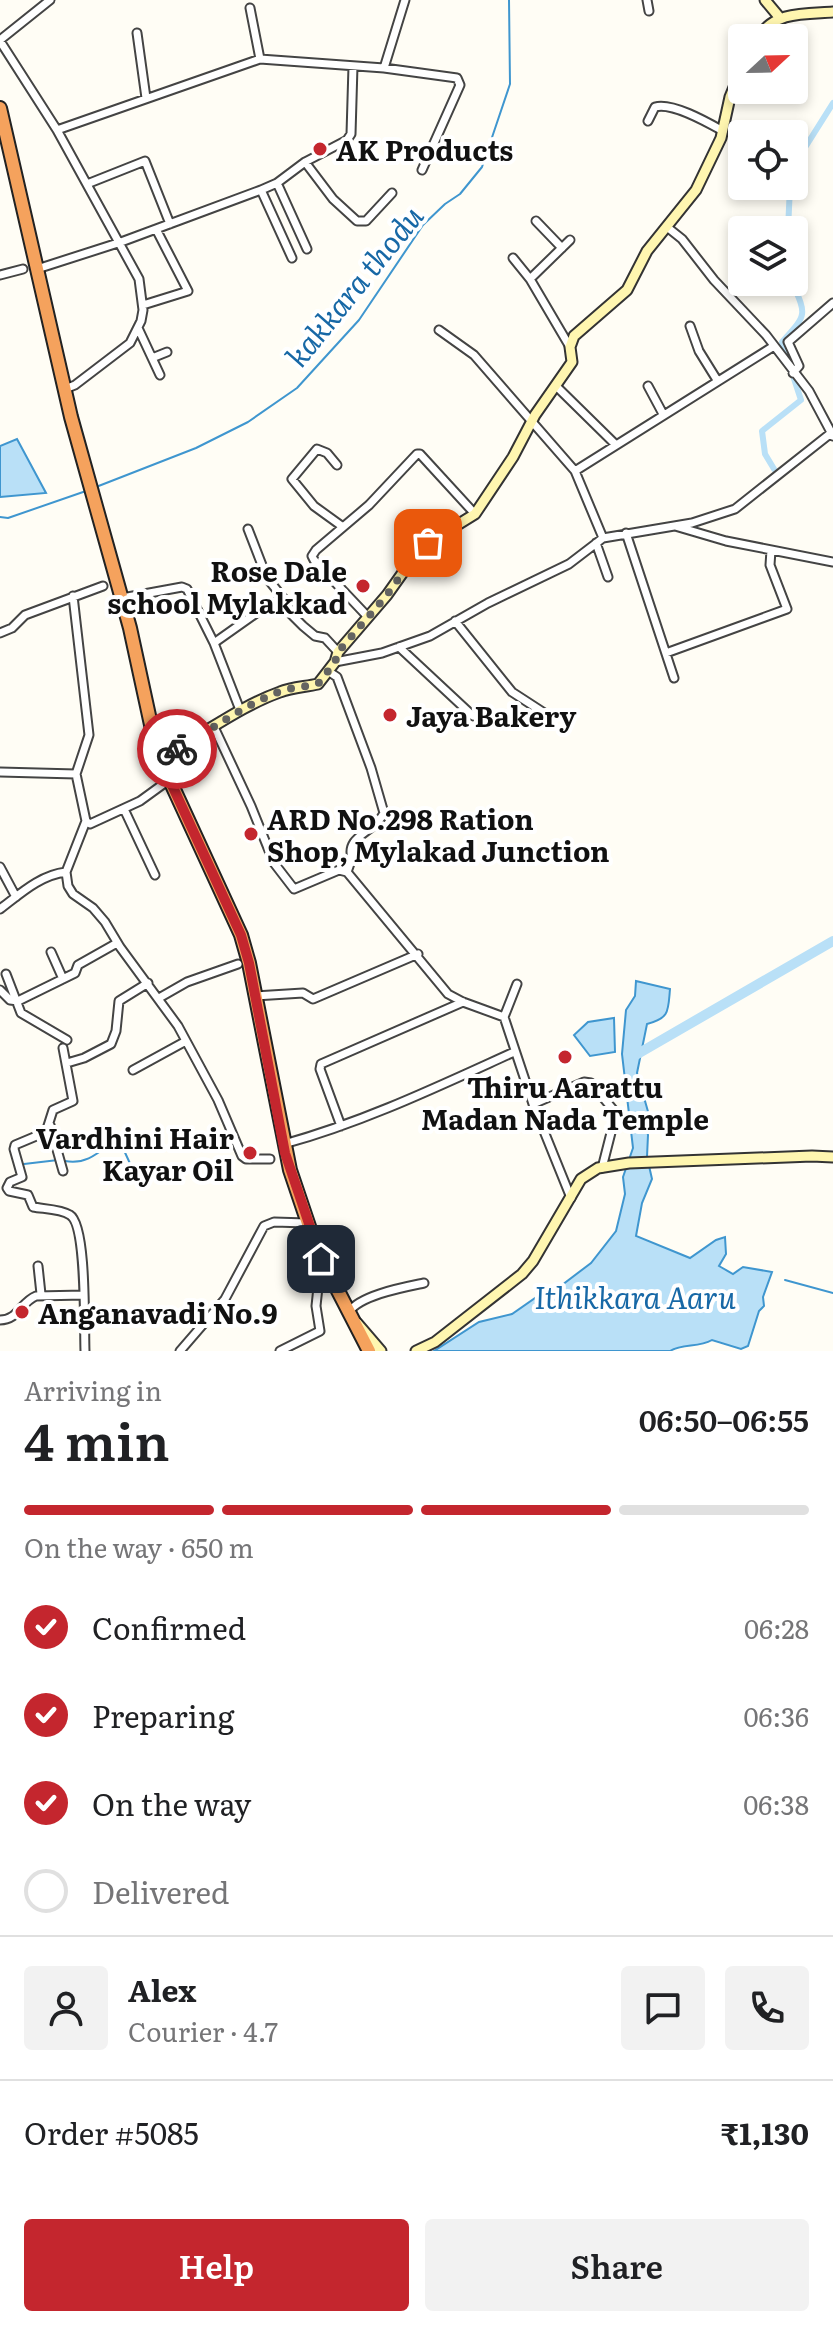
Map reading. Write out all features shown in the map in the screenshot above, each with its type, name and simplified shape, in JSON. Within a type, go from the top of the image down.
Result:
[{"type":"highway","points":[[0,108],[30,269],[96,499],[153,734],[162,756],[160,759],[241,935],[284,1144],[307,1223],[321,1259],[369,1351]]},
{"type":"main road","points":[[765,0],[780,18]]},
{"type":"main road","points":[[768,24],[780,18],[833,12]]},
{"type":"main road","points":[[162,756],[240,710],[281,691],[318,684],[416,554],[475,514],[572,362],[570,347],[579,330],[627,290],[642,259],[696,190],[723,131],[729,104]]},
{"type":"main road","points":[[416,1351],[435,1342],[522,1274],[581,1179],[588,1173],[618,1165],[651,1162],[833,1157]]},
{"type":"main road","points":[[348,1314],[381,1351]]},
{"type":"street","points":[[50,0],[0,40],[57,130],[121,242],[139,279],[143,305],[138,328],[130,343],[75,385],[65,389]]},
{"type":"street","points":[[384,68],[405,0]]},
{"type":"street","points":[[647,0],[649,11]]},
{"type":"street","points":[[250,8],[260,59]]},
{"type":"street","points":[[137,33],[146,98]]},
{"type":"street","points":[[57,130],[260,59],[384,68],[457,78],[460,85],[422,170]]},
{"type":"street","points":[[0,275],[121,242],[277,183],[305,162],[349,139],[353,66]]},
{"type":"street","points":[[648,121],[655,107],[663,105],[700,118],[723,131]]},
{"type":"street","points":[[87,184],[145,161],[170,224]]},
{"type":"street","points":[[305,162],[333,199],[357,221],[366,221],[392,193]]},
{"type":"street","points":[[277,183],[307,249]]},
{"type":"street","points":[[261,190],[292,258]]},
{"type":"street","points":[[536,221],[562,248]]},
{"type":"street","points":[[248,529],[267,578],[284,599],[291,614],[315,636],[325,638],[336,657],[357,660],[430,636],[569,564],[599,540],[675,526],[735,509],[832,434],[809,391],[774,346],[743,308],[714,280],[682,239],[667,227]]},
{"type":"street","points":[[143,305],[188,291],[156,229]]},
{"type":"street","points":[[530,279],[570,240]]},
{"type":"street","points":[[513,258],[530,279],[570,347]]},
{"type":"street","points":[[793,373],[799,366],[788,342],[833,303]]},
{"type":"street","points":[[690,326],[699,351],[717,380]]},
{"type":"street","points":[[138,328],[160,375]]},
{"type":"street","points":[[439,330],[474,355],[575,471],[599,540],[608,577]]},
{"type":"street","points":[[575,471],[774,346]]},
{"type":"street","points":[[152,358],[167,352]]},
{"type":"street","points":[[556,386],[615,444]]},
{"type":"street","points":[[648,386],[663,414]]},
{"type":"street","points":[[337,465],[327,453],[317,449],[292,479],[314,506],[343,527]]},
{"type":"street","points":[[368,617],[312,556],[418,454],[475,514]]},
{"type":"street","points":[[675,526],[726,541],[833,562]]},
{"type":"street","points":[[626,533],[674,678]]},
{"type":"street","points":[[666,653],[787,609],[770,565],[771,550]]},
{"type":"street","points":[[0,633],[12,628],[25,615],[103,586]]},
{"type":"street","points":[[122,598],[184,587],[214,643],[240,710]]},
{"type":"street","points":[[73,596],[89,735],[76,774],[86,821],[66,872],[71,892],[93,908],[159,998],[218,1100],[242,1156],[246,1159],[270,1159]]},
{"type":"street","points":[[214,643],[269,604],[284,599]]},
{"type":"street","points":[[455,621],[512,692],[552,718]]},
{"type":"street","points":[[399,647],[473,716]]},
{"type":"street","points":[[328,671],[337,677],[371,768],[384,813],[373,828],[352,842],[349,850],[352,858],[347,872]]},
{"type":"street","points":[[214,727],[274,863],[294,889],[339,870],[347,872],[418,954],[438,984],[463,1002],[504,1017]]},
{"type":"street","points":[[0,772],[76,774]]},
{"type":"street","points":[[86,821],[95,824],[162,785]]},
{"type":"street","points":[[124,809],[155,875]]},
{"type":"street","points":[[0,867],[16,897]]},
{"type":"street","points":[[0,909],[40,881],[66,872]]},
{"type":"street","points":[[0,990],[10,1000],[18,1001],[75,973],[78,965],[117,943]]},
{"type":"street","points":[[51,952],[63,979]]},
{"type":"street","points":[[255,996],[303,993],[313,999],[418,954]]},
{"type":"street","points":[[159,998],[187,982],[238,964]]},
{"type":"street","points":[[6,974],[21,1013],[65,1044],[73,1101],[53,1110],[50,1125],[44,1133],[15,1145],[22,1177],[9,1183],[7,1190],[28,1195],[33,1207],[68,1214],[76,1221],[84,1295],[85,1351]]},
{"type":"street","points":[[67,1063],[111,1044],[116,1031],[119,1001],[148,983]]},
{"type":"street","points":[[517,984],[504,1017],[533,1104],[571,1198]]},
{"type":"street","points":[[341,1126],[320,1069],[321,1064],[463,1002]]},
{"type":"street","points":[[133,1070],[186,1041]]},
{"type":"street","points":[[284,1144],[403,1102],[514,1052]]},
{"type":"street","points":[[533,1104],[585,1082],[591,1083],[616,1113],[602,1168]]},
{"type":"street","points":[[50,1125],[63,1171]]},
{"type":"street","points":[[180,1351],[225,1299],[261,1228],[269,1223],[307,1223]]},
{"type":"street","points":[[280,1351],[320,1331],[316,1306],[321,1259]]},
{"type":"street","points":[[38,1266],[41,1294]]},
{"type":"street","points":[[348,1314],[353,1306],[380,1294],[424,1283]]},
{"type":"street","points":[[0,1320],[10,1319],[29,1298],[41,1294],[84,1295]]},
{"type":"water","points":[[17,439],[46,493],[0,497],[0,446]]},
{"type":"water","name":"Ithikkara Aaru","points":[[636,981],[670,989],[664,1016],[647,1024],[637,1073],[649,1115],[645,1120],[652,1179],[642,1203],[636,1236],[690,1258],[725,1237],[726,1254],[719,1266],[733,1274],[743,1267],[772,1272],[763,1297],[764,1306],[759,1311],[748,1346],[741,1349],[712,1340],[670,1351],[434,1351],[479,1322],[512,1314],[548,1289],[558,1288],[591,1263],[616,1231],[625,1194],[623,1177],[633,1148],[622,1054],[626,1010],[635,996]]},
{"type":"water","points":[[614,1018],[615,1052],[590,1056],[574,1035],[588,1022]]},
{"type":"waterway","name":"kakkara thodu","points":[[96,487],[196,448],[248,422],[297,388],[359,320],[423,225],[460,194],[482,167],[510,84],[509,0]]},
{"type":"waterway","points":[[808,143],[833,103]]},
{"type":"waterway","points":[[789,200],[789,216]]},
{"type":"waterway","points":[[774,469],[765,454],[762,431],[801,400],[782,342],[800,320],[802,309],[798,296]]},
{"type":"waterway","name":"kakkara thodu","points":[[0,517],[8,518],[86,491]]},
{"type":"waterway","points":[[634,1056],[833,941]]},
{"type":"waterway","points":[[65,1161],[86,1160],[114,1141],[122,1146],[138,1181]]},
{"type":"waterway","points":[[24,1164],[58,1160]]},
{"type":"waterway","points":[[785,1280],[833,1293]]},
{"type":"way so far","points":[[177,749],[266,697],[291,688],[318,684],[335,662],[338,652],[428,543]]},
{"type":"place","name":"AK Products","points":[[320,149]]},
{"type":"place","name":"Rose Dale school Mylakkad","points":[[363,586]]},
{"type":"place","name":"Jaya Bakery","points":[[390,715]]},
{"type":"place","name":"ARD No.298 Ration Shop, Mylakad Junction","points":[[251,834]]},
{"type":"place","name":"Thiru Aarattu Madan Nada Temple","points":[[565,1057]]},
{"type":"place","name":"Vardhini Hair Kayar Oil","points":[[250,1153]]},
{"type":"place","name":"Anganavadi No.9","points":[[22,1312]]},
{"type":"route","points":[[177,749],[160,759],[241,935],[285,1153],[321,1259]]}]
